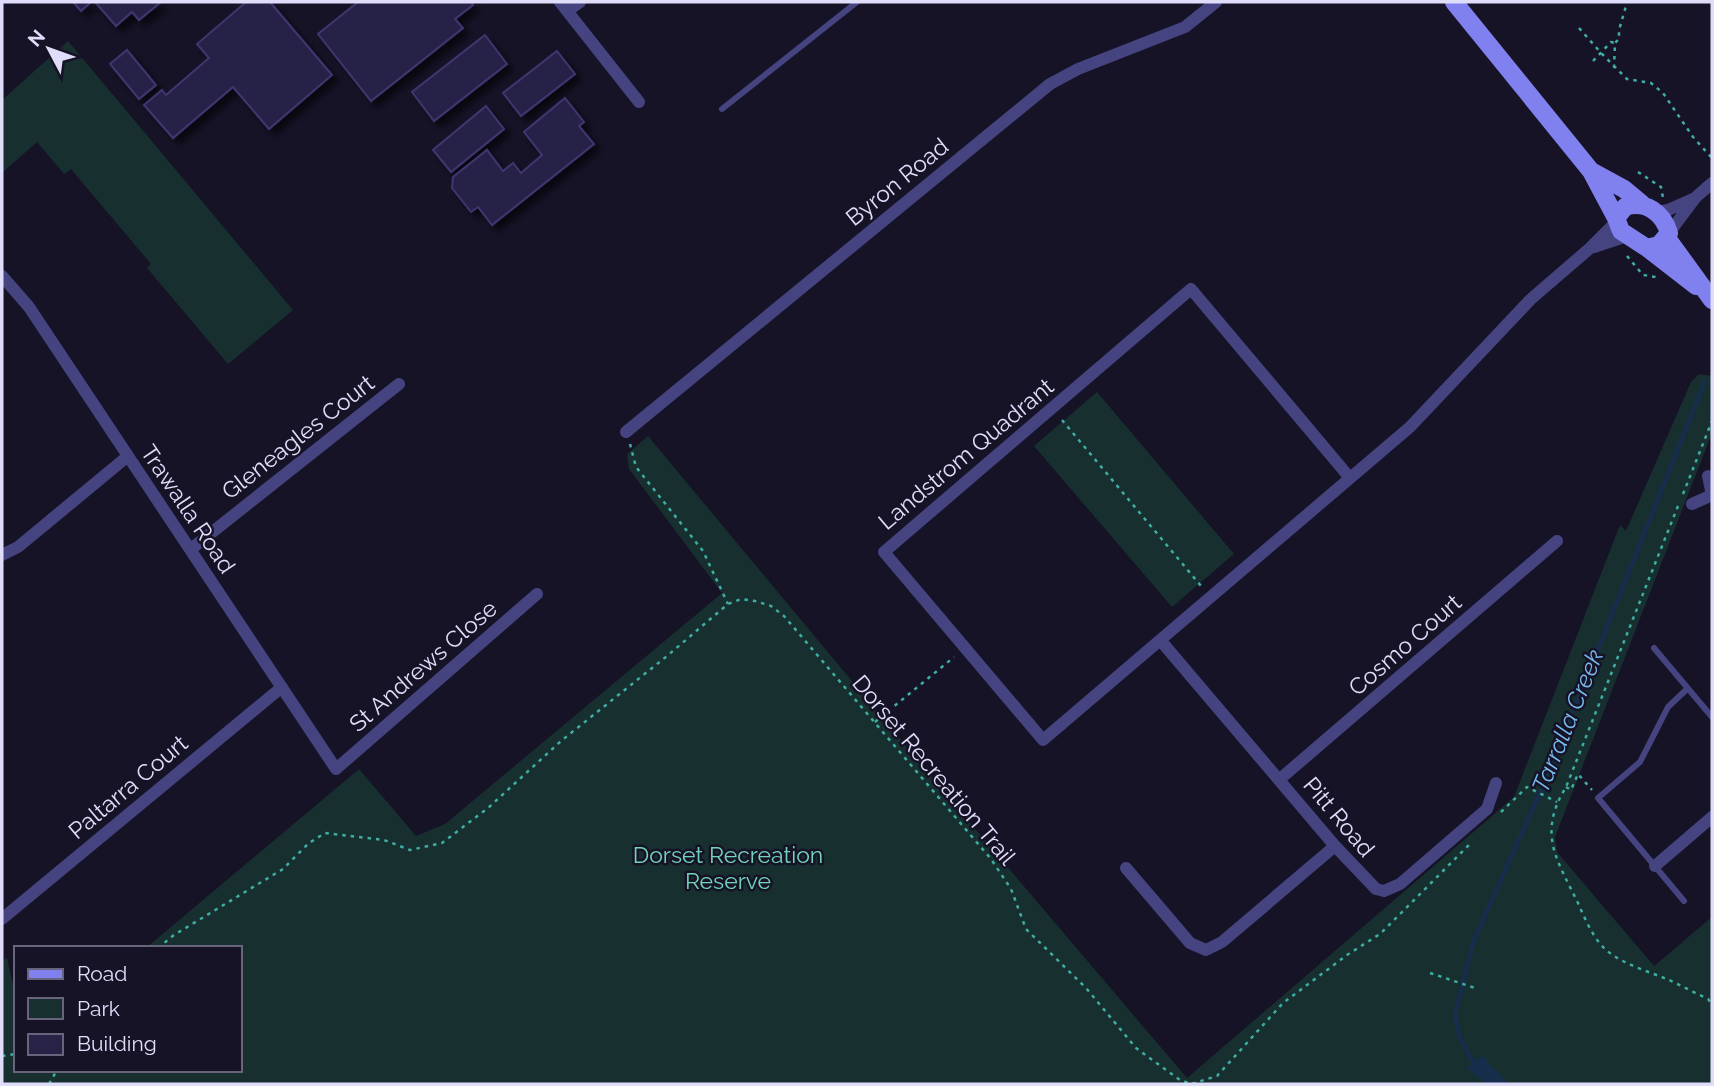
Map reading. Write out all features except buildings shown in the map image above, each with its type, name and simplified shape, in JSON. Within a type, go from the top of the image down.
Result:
[{"type":"main road","points":[[1454,2],[1591,171],[1621,233],[1647,248],[1709,297]]},
{"type":"main road","points":[[1591,171],[1655,207],[1667,226],[1668,235],[1709,297]]},
{"type":"main road","points":[[1621,233],[1625,207],[1655,207]]},
{"type":"main road","points":[[1647,248],[1659,245],[1668,235]]},
{"type":"street","points":[[580,2],[563,6],[639,102]]},
{"type":"street","name":"Byron Road","points":[[626,432],[1050,84],[1078,69],[1185,27],[1216,2]]},
{"type":"street","points":[[1668,235],[1696,197],[1712,183]]},
{"type":"street","points":[[1655,207],[1668,210],[1696,197]]},
{"type":"street","name":"Landstrom Quadrant","points":[[1350,478],[1191,289],[884,552],[1044,740],[1410,427],[1531,299],[1589,249],[1621,233]]},
{"type":"street","name":"Trawalla Road","points":[[2,276],[29,307],[336,769]]},
{"type":"street","name":"Gleneagles Court","points":[[191,549],[399,384]]},
{"type":"street","points":[[2,555],[18,548],[128,456]]},
{"type":"street","points":[[1692,504],[1712,495],[1708,476]]},
{"type":"street","name":"Cosmo Court","points":[[1280,779],[1556,541]]},
{"type":"street","name":"St Andrews Close","points":[[336,769],[537,594]]},
{"type":"street","name":"Pitt Road","points":[[1161,641],[1370,886],[1384,891],[1393,889],[1487,808],[1496,783]]},
{"type":"street","name":"Paltarra Court","points":[[2,919],[282,687]]},
{"type":"street","points":[[1655,866],[1712,817]]},
{"type":"street","points":[[1126,868],[1190,943],[1206,950],[1222,942],[1335,846]]},
{"type":"lane","points":[[722,109],[858,2]]},
{"type":"lane","points":[[1654,648],[1712,717]]},
{"type":"lane","points":[[1684,901],[1598,798],[1640,762],[1668,707],[1687,689]]},
{"type":"path","points":[[1614,68],[1615,43],[1619,38],[1626,6]]},
{"type":"path","points":[[1579,28],[1627,79],[1651,83],[1662,93],[1693,137],[1712,158]]},
{"type":"path","points":[[1593,61],[1611,42],[1615,43]]},
{"type":"path","points":[[1639,172],[1661,187],[1655,207]]},
{"type":"path","points":[[1621,233],[1643,275],[1662,275]]},
{"type":"path","points":[[1062,420],[1201,586]]},
{"type":"path","points":[[1712,421],[1566,787],[1557,802],[1551,834],[1554,857],[1590,929],[1605,949],[1635,967],[1708,999],[1712,1004]]},
{"type":"path","points":[[160,946],[282,869],[309,843],[325,833],[384,841],[410,850],[442,843],[488,808],[561,741],[728,604],[703,551],[636,467],[626,432]]},
{"type":"path","name":"Dorset Recreation Trail","points":[[728,604],[740,599],[771,606],[784,617],[991,859],[1011,889],[1026,929],[1086,988],[1136,1048],[1180,1080],[1191,1084],[1217,1076],[1283,1003],[1380,934],[1473,841]]},
{"type":"path","points":[[875,723],[964,648]]},
{"type":"path","points":[[1566,787],[1571,790],[1578,774],[1598,798]]},
{"type":"path","points":[[1500,814],[1527,787],[1557,802]]},
{"type":"path","points":[[1430,973],[1478,989]]},
{"type":"green space","points":[[68,41],[293,310],[228,364],[147,268],[151,264],[71,169],[64,174],[37,142],[2,173],[2,100]]},
{"type":"green space","name":"Dorset Recreation Reserve","points":[[1699,374],[1712,376],[1712,433],[1555,837],[1557,852],[1654,966],[1712,917],[1712,1084],[2,1084],[2,960],[7,958],[14,989],[14,1072],[242,1072],[242,946],[148,946],[359,769],[416,836],[445,824],[722,593],[629,469],[627,454],[648,436],[959,810],[1187,1078],[1514,797],[1620,525],[1626,531],[1691,382]]},
{"type":"green space","points":[[1097,392],[1234,554],[1172,607],[1034,446]]},
{"type":"water","points":[[1483,1055],[1509,1084],[1483,1084],[1482,1080],[1466,1068]]},
{"type":"waterway","name":"Tarralla Creek","points":[[1473,1062],[1459,1037],[1455,1013],[1474,940],[1546,779],[1705,381]]}]
